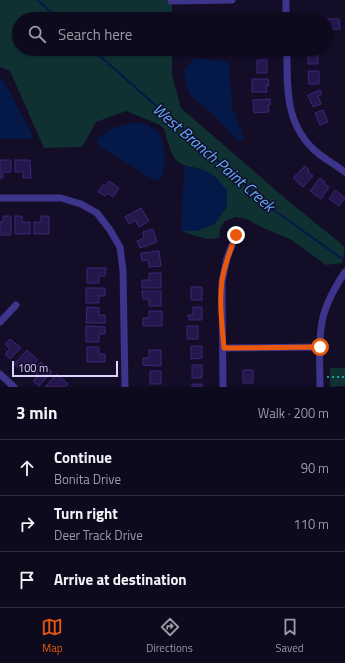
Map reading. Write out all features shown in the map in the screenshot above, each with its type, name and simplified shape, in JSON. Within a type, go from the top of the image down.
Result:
[{"type":"street","points":[[171,1],[232,0]]},
{"type":"street","points":[[286,0],[286,12]]},
{"type":"street","points":[[287,56],[288,100],[293,118],[304,138],[318,154],[345,172]]},
{"type":"street","points":[[0,198],[61,198],[81,204],[97,214],[110,230],[120,248],[123,270],[125,387]]},
{"type":"street","points":[[223,387],[224,348],[221,300],[222,282],[227,258],[236,235]]},
{"type":"street","points":[[320,387],[320,347],[322,323],[325,311],[345,272]]},
{"type":"street","points":[[0,322],[16,305]]},
{"type":"street","points":[[224,348],[320,347]]},
{"type":"street","points":[[0,374],[14,387]]},
{"type":"path","points":[[320,377],[345,377]]},
{"type":"green space","points":[[0,0],[172,0],[172,12],[12,12],[12,56],[172,56],[172,75],[181,108],[286,199],[345,247],[342,263],[326,265],[290,239],[261,227],[247,219],[236,217],[225,221],[220,228],[219,238],[206,239],[181,231],[197,231],[202,169],[187,166],[178,162],[169,147],[165,131],[160,125],[126,111],[96,122],[82,147],[44,148],[10,71],[0,67]]},
{"type":"green space","points":[[330,368],[345,368],[345,386],[330,387]]},
{"type":"water","points":[[194,59],[219,60],[229,63],[232,107],[244,138],[239,142],[216,117],[191,96],[186,85],[184,69]]},
{"type":"water","points":[[0,78],[4,82],[31,132],[33,136],[31,139],[0,139]]},
{"type":"water","points":[[137,122],[155,129],[160,136],[164,149],[165,164],[161,177],[157,181],[98,145],[97,141],[101,136],[111,130]]},
{"type":"water","points":[[184,166],[209,172],[227,190],[227,207],[215,224],[197,231],[181,231]]},
{"type":"building","points":[[333,19],[339,19],[340,29],[333,29]]},
{"type":"building","points":[[308,56],[318,56],[318,64],[308,64]]},
{"type":"building","points":[[257,60],[267,60],[267,73],[257,73]]},
{"type":"building","points":[[308,71],[319,71],[319,84],[309,84]]},
{"type":"building","points":[[252,79],[268,79],[269,86],[266,85],[267,92],[252,92]]},
{"type":"building","points":[[320,90],[322,94],[318,96],[321,104],[313,107],[308,95]]},
{"type":"building","points":[[270,99],[270,105],[268,105],[269,112],[254,113],[253,100]]},
{"type":"building","points":[[323,110],[328,122],[320,125],[315,113]]},
{"type":"building","points":[[0,160],[11,160],[11,172],[3,172],[3,178],[0,178]]},
{"type":"building","points":[[15,160],[30,160],[31,178],[23,178],[23,172],[15,172]]},
{"type":"building","points":[[305,166],[309,170],[308,172],[313,176],[303,187],[293,178]]},
{"type":"building","points":[[320,178],[325,182],[324,184],[329,187],[321,199],[310,191]]},
{"type":"building","points":[[109,181],[119,188],[113,197],[107,193],[105,196],[98,192],[103,185],[105,186]]},
{"type":"building","points":[[335,190],[345,198],[339,206],[329,199]]},
{"type":"building","points":[[141,208],[149,221],[139,227],[135,220],[129,224],[125,217]]},
{"type":"building","points":[[3,216],[11,216],[11,235],[0,235],[0,222],[3,222]]},
{"type":"building","points":[[15,216],[22,216],[22,222],[30,222],[30,234],[15,234]]},
{"type":"building","points":[[41,216],[49,216],[49,234],[34,234],[34,222],[41,222]]},
{"type":"building","points":[[153,229],[157,242],[140,248],[137,241],[144,238],[143,232]]},
{"type":"building","points":[[159,251],[161,266],[149,267],[148,260],[142,261],[141,253]]},
{"type":"building","points":[[87,268],[106,268],[105,276],[99,276],[99,283],[87,283]]},
{"type":"building","points":[[149,273],[161,273],[161,288],[142,288],[142,280],[149,280]]},
{"type":"building","points":[[191,287],[202,287],[202,300],[191,300]]},
{"type":"building","points":[[86,288],[105,288],[105,296],[99,296],[99,303],[86,303]]},
{"type":"building","points":[[142,291],[161,291],[161,306],[149,306],[149,299],[143,299]]},
{"type":"building","points":[[87,307],[99,308],[99,315],[105,315],[105,323],[86,323]]},
{"type":"building","points":[[193,307],[202,307],[202,320],[189,320],[188,315],[193,315]]},
{"type":"building","points":[[149,311],[162,311],[162,326],[143,326],[143,318],[149,318]]},
{"type":"building","points":[[86,326],[105,327],[105,334],[99,334],[99,342],[86,342]]},
{"type":"building","points":[[187,326],[198,326],[198,339],[187,339]]},
{"type":"building","points":[[10,339],[21,348],[10,359],[5,354],[10,349],[5,344]]},
{"type":"building","points":[[191,346],[202,346],[202,358],[191,359]]},
{"type":"building","points":[[87,347],[99,347],[99,354],[105,354],[105,362],[87,362]]},
{"type":"building","points":[[27,350],[38,360],[29,369],[24,364],[20,369],[14,364]]},
{"type":"building","points":[[149,350],[161,350],[161,366],[143,365],[143,358],[149,358]]},
{"type":"building","points":[[41,362],[52,372],[39,386],[33,381],[38,376],[32,371]]},
{"type":"building","points":[[192,365],[202,365],[202,378],[192,378]]},
{"type":"building","points":[[243,370],[253,370],[253,383],[243,383]]},
{"type":"building","points":[[150,371],[161,371],[161,384],[150,384]]},
{"type":"building","points":[[57,374],[68,384],[65,387],[45,387]]},
{"type":"building","points":[[192,384],[202,384],[202,387],[192,387]]},
{"type":"waterway","name":"West Branch Paint Creek","points":[[37,0],[51,12]]},
{"type":"waterway","name":"West Branch Paint Creek","points":[[100,56],[271,208],[341,258]]},
{"type":"route","points":[[236,235],[227,258],[222,282],[221,300],[224,348],[320,347]]}]
